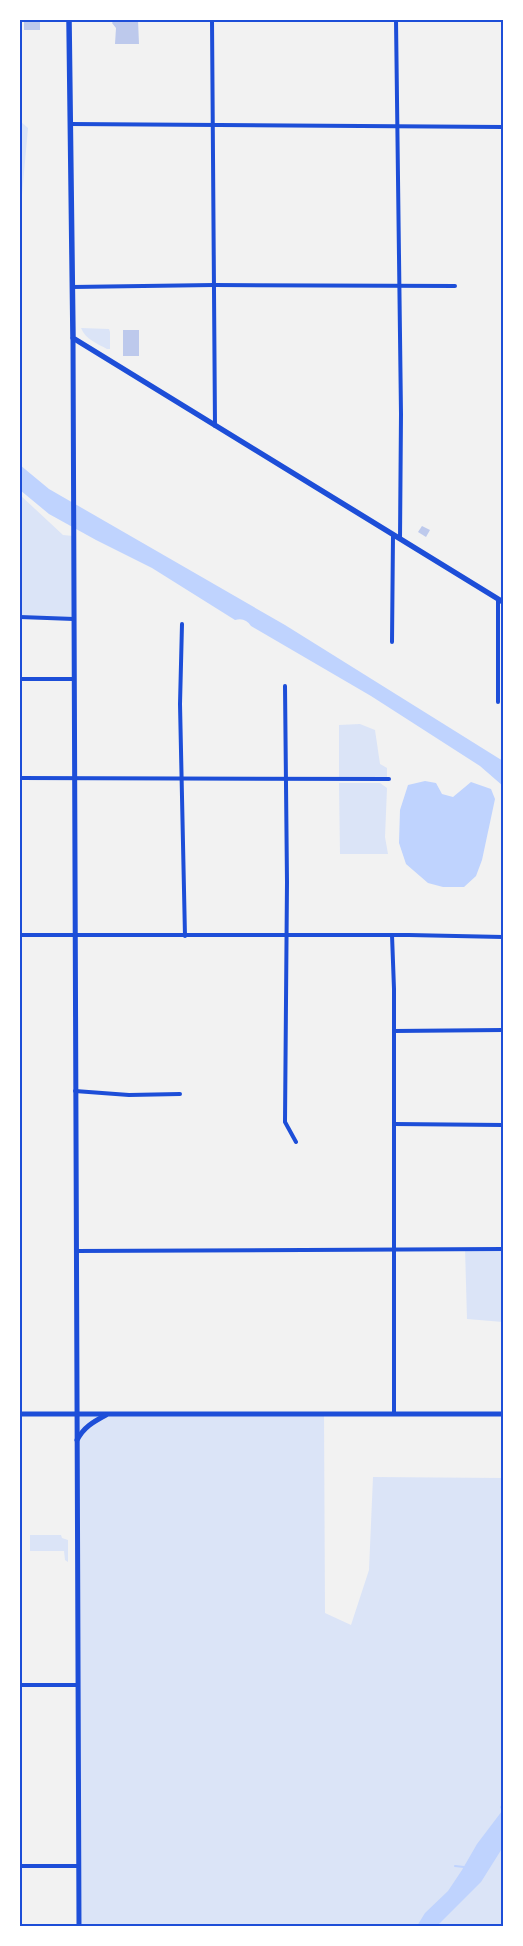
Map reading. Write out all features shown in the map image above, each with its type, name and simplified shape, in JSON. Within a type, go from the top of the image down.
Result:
[{"type":"main road","points":[[69,20],[72,338],[500,600]]},
{"type":"street","points":[[212,20],[215,426]]},
{"type":"street","points":[[396,20],[400,540]]},
{"type":"street","points":[[70,124],[503,126]]},
{"type":"street","points":[[72,287],[399,284],[455,286]]},
{"type":"street","points":[[72,338],[78,1926]]},
{"type":"street","points":[[392,642],[393,535]]},
{"type":"street","points":[[498,702],[500,600]]},
{"type":"street","points":[[20,617],[74,620]]},
{"type":"street","points":[[182,624],[180,704],[184,936]]},
{"type":"street","points":[[20,679],[74,679]]},
{"type":"street","points":[[285,686],[287,936],[285,1122],[296,1142]]},
{"type":"street","points":[[20,778],[182,780],[389,779]]},
{"type":"street","points":[[20,935],[392,935],[503,937]]},
{"type":"street","points":[[392,935],[394,1031],[394,1413]]},
{"type":"street","points":[[394,1031],[503,1030]]},
{"type":"street","points":[[75,1091],[129,1095],[180,1094]]},
{"type":"street","points":[[394,1124],[503,1124]]},
{"type":"street","points":[[76,1251],[503,1249]]},
{"type":"street","points":[[20,1414],[503,1414]]},
{"type":"street","points":[[76,1443],[88,1425],[108,1414]]},
{"type":"street","points":[[20,1685],[78,1685]]},
{"type":"street","points":[[20,1866],[78,1866]]},
{"type":"shaded area","points":[[20,121],[28,128],[22,195],[20,195]]},
{"type":"shaded area","points":[[81,328],[109,329],[110,349],[92,341]]},
{"type":"shaded area","points":[[20,495],[63,535],[73,536],[74,619],[20,619]]},
{"type":"shaded area","points":[[360,724],[375,730],[380,764],[387,768],[387,777],[339,777],[339,725]]},
{"type":"shaded area","points":[[339,783],[380,783],[387,788],[385,837],[388,854],[340,854]]},
{"type":"shaded area","points":[[465,1248],[503,1249],[503,1322],[467,1319]]},
{"type":"shaded area","points":[[324,1413],[325,1613],[351,1625],[369,1570],[373,1477],[503,1478],[503,1926],[79,1926],[76,1414]]},
{"type":"shaded area","points":[[30,1535],[61,1535],[62,1538],[68,1540],[68,1562],[65,1560],[64,1551],[30,1551]]},
{"type":"water","points":[[20,465],[49,489],[285,625],[503,761],[503,786],[480,766],[371,696],[251,626],[246,621],[242,619],[235,620],[152,568],[49,514],[20,490]]},
{"type":"water","points":[[425,781],[436,783],[442,794],[453,797],[471,782],[491,789],[495,799],[482,860],[476,876],[464,887],[443,887],[428,883],[406,864],[399,843],[400,810],[408,785]]},
{"type":"water","points":[[503,1803],[503,1847],[481,1882],[437,1926],[417,1926],[425,1913],[448,1891],[477,1844],[502,1811],[500,1807]]},
{"type":"building","points":[[24,20],[40,20],[40,30],[24,30]]},
{"type":"building","points":[[114,20],[138,20],[139,44],[115,44],[116,28],[112,23]]},
{"type":"building","points":[[123,330],[139,330],[139,356],[123,356]]},
{"type":"building","points":[[422,526],[430,530],[426,537],[418,532]]},
{"type":"waterway","points":[[455,1866],[464,1867]]}]
